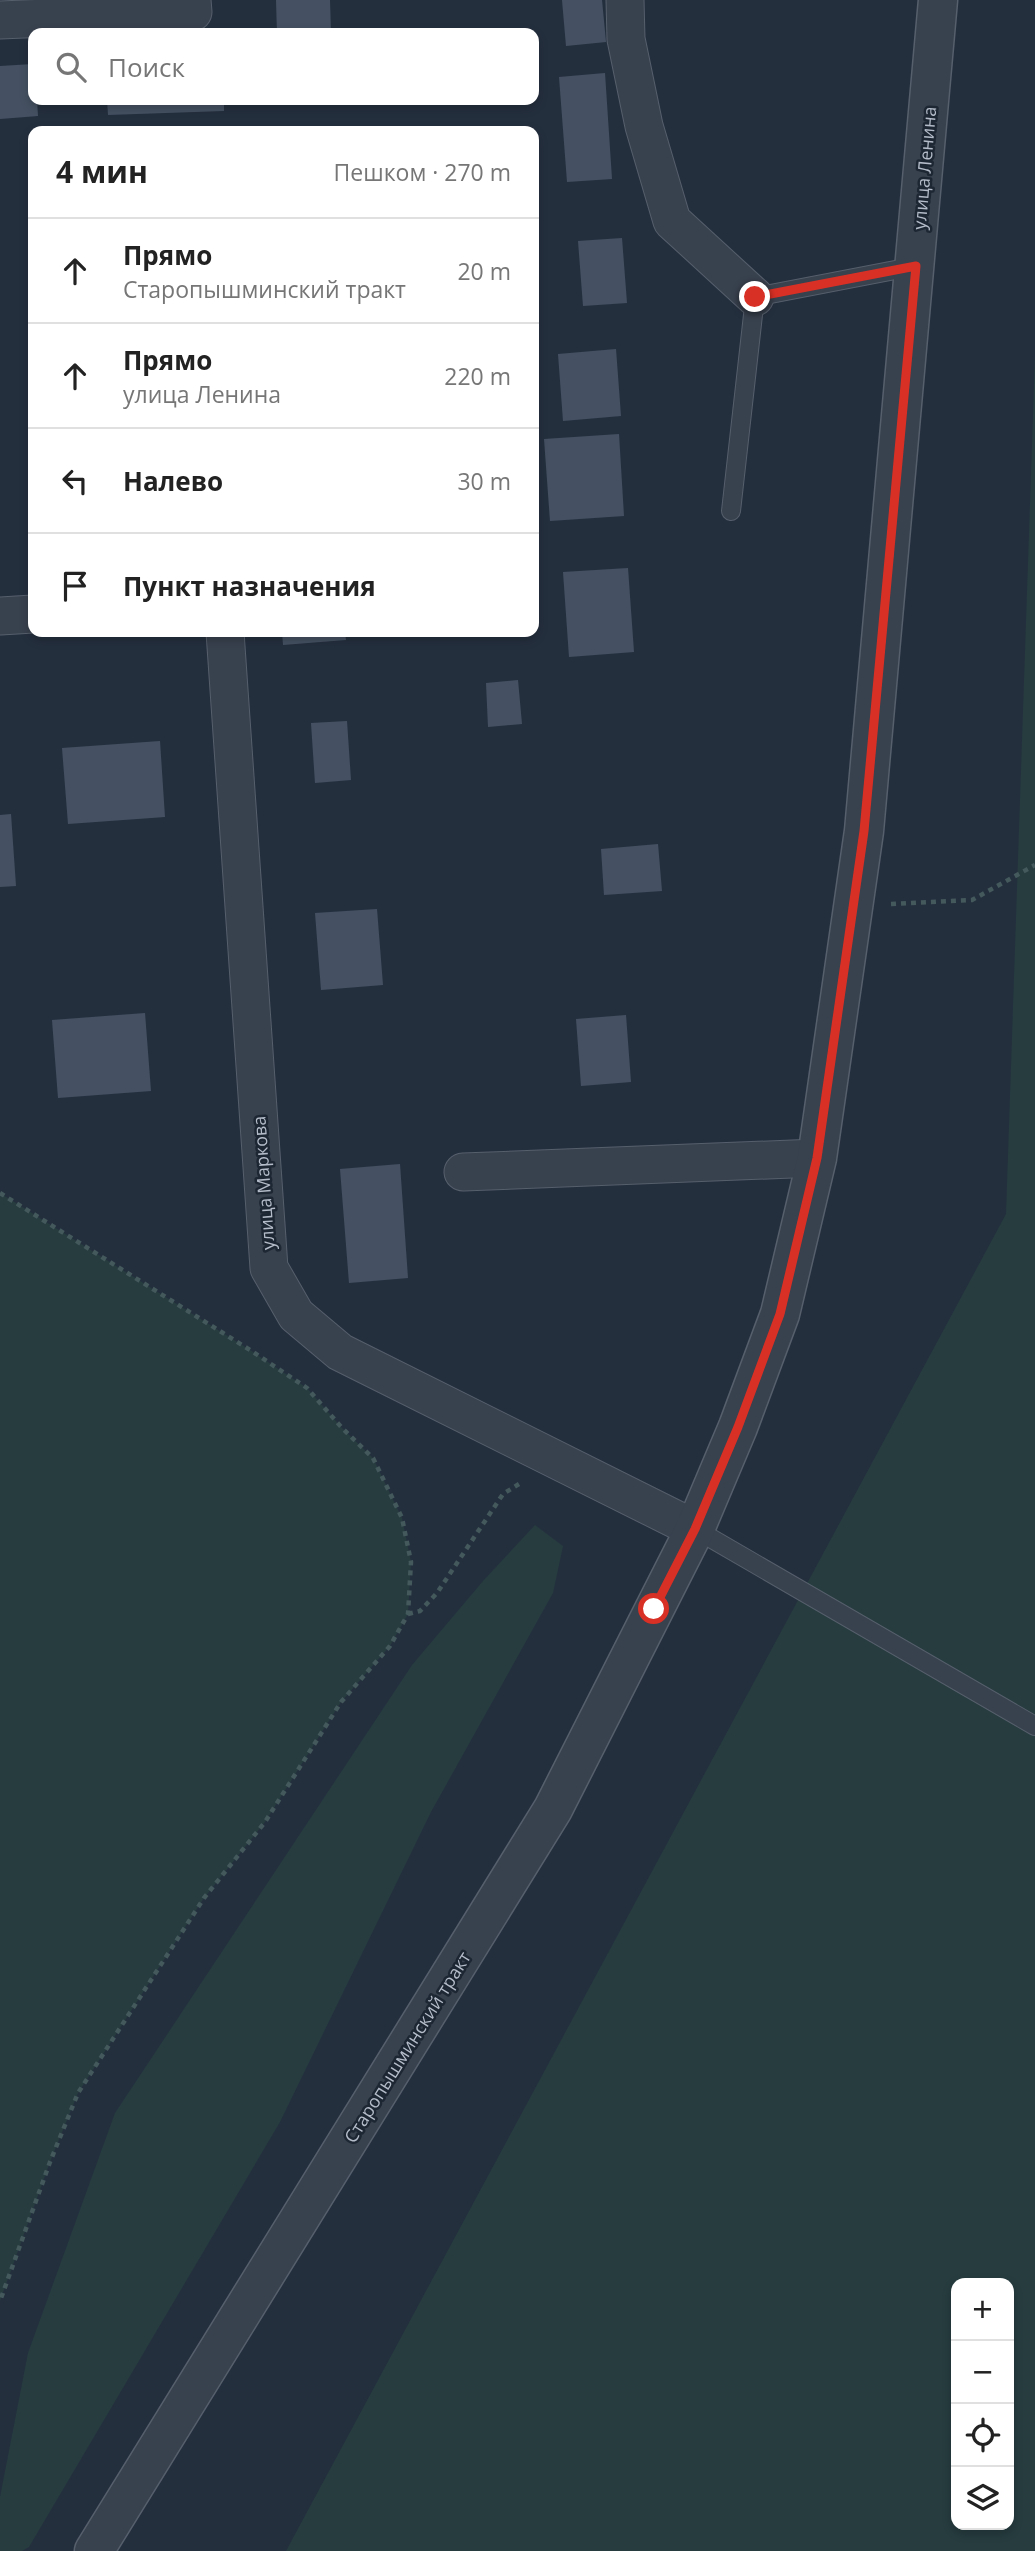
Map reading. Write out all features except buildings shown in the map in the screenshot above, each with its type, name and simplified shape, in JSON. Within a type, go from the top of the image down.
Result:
[{"type":"street","points":[[625,0],[626,39],[644,126],[672,221],[755,297]]},
{"type":"street","name":"улица Ленина","points":[[695,1529],[738,1427],[780,1314],[817,1158],[864,831],[938,0]]},
{"type":"street","points":[[0,20],[193,6]]},
{"type":"street","points":[[0,616],[28,614]]},
{"type":"street","name":"улица Маркова","points":[[225,637],[269,1268],[296,1315],[340,1352],[695,1529]]},
{"type":"street","points":[[463,1172],[817,1158]]},
{"type":"street","name":"Старопышминский тракт","points":[[94,2551],[552,1809],[695,1529]]},
{"type":"lane","points":[[731,511],[755,297],[916,266]]},
{"type":"lane","points":[[695,1529],[1035,1726]]},
{"type":"path","points":[[853,906],[972,900],[1035,865]]},
{"type":"path","points":[[0,1193],[307,1388],[373,1458],[402,1518],[411,1562],[408,1614],[390,1646],[341,1702],[265,1822],[204,1898],[78,2093],[0,2301]]},
{"type":"path","points":[[408,1614],[420,1611],[437,1593],[503,1494],[534,1475],[577,1470]]},
{"type":"green space","points":[[1035,355],[1035,2551],[286,2551],[1006,1214]]},
{"type":"green space","points":[[0,1193],[307,1388],[373,1458],[402,1518],[411,1562],[408,1614],[390,1646],[341,1702],[265,1822],[204,1898],[78,2093],[0,2301]]},
{"type":"green space","points":[[535,1525],[563,1546],[553,1593],[431,1812],[280,2122],[29,2547],[22,2551],[0,2551],[0,2497],[28,2353],[115,2113],[412,1665],[483,1581]]},
{"type":"route","points":[[654,1609],[695,1529],[738,1427],[780,1314],[817,1158],[864,831],[916,266],[755,297]]}]
